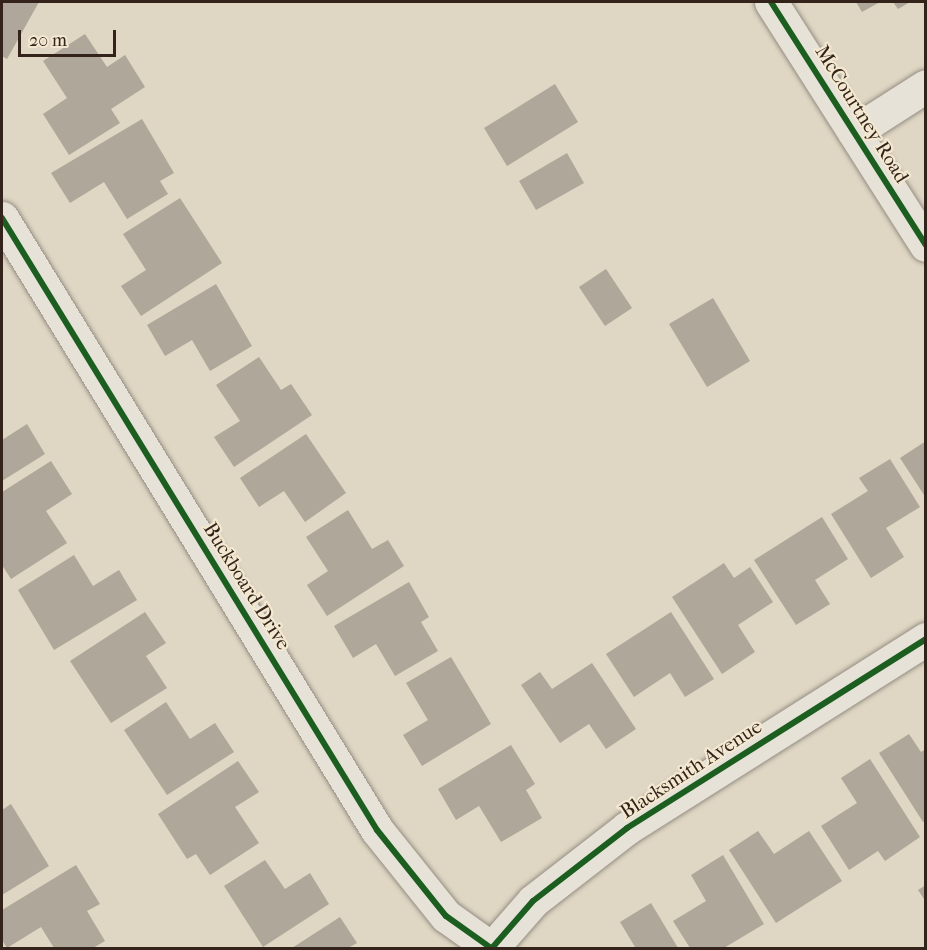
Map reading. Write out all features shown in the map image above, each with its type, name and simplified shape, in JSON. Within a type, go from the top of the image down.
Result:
[{"type":"street","name":"McCourtney Road","points":[[771,2],[926,245]]},
{"type":"street","points":[[854,132],[926,87]]},
{"type":"street","name":"Buckboard Drive","points":[[2,218],[377,830],[446,916],[491,948]]},
{"type":"street","name":"Blacksmith Avenue","points":[[491,948],[533,901],[627,828],[926,639]]},
{"type":"building","points":[[2,2],[39,2],[7,59],[2,56]]},
{"type":"building","points":[[856,2],[880,2],[862,12]]},
{"type":"building","points":[[893,2],[910,2],[898,9]]},
{"type":"building","points":[[85,34],[107,67],[125,55],[145,87],[111,109],[120,123],[69,155],[43,114],[67,98],[43,61]]},
{"type":"building","points":[[555,84],[578,122],[507,166],[484,128]]},
{"type":"building","points":[[142,119],[174,173],[160,181],[168,194],[127,219],[104,182],[70,203],[51,173]]},
{"type":"building","points":[[567,153],[584,183],[536,210],[519,181]]},
{"type":"building","points":[[180,198],[222,263],[141,316],[121,286],[146,270],[123,234]]},
{"type":"building","points":[[606,269],[632,308],[605,326],[579,287]]},
{"type":"building","points":[[216,284],[252,346],[210,371],[192,340],[165,356],[147,325]]},
{"type":"building","points":[[713,298],[750,361],[707,387],[669,324]]},
{"type":"building","points":[[259,357],[281,390],[291,384],[312,415],[234,467],[214,437],[240,421],[216,385]]},
{"type":"building","points":[[27,424],[45,454],[2,481],[2,440]]},
{"type":"building","points":[[306,434],[346,493],[305,522],[284,491],[259,507],[240,478]]},
{"type":"building","points":[[926,441],[926,498],[900,458]]},
{"type":"building","points":[[890,459],[920,507],[886,528],[904,557],[871,578],[831,514],[868,491],[859,478]]},
{"type":"building","points":[[51,461],[72,494],[46,511],[67,543],[11,579],[2,565],[2,492]]},
{"type":"building","points":[[348,510],[372,549],[388,540],[404,566],[327,616],[307,585],[328,571],[306,537]]},
{"type":"building","points":[[822,517],[848,559],[815,580],[830,604],[796,625],[754,560]]},
{"type":"building","points":[[74,555],[93,586],[119,570],[137,600],[54,650],[18,590]]},
{"type":"building","points":[[724,563],[734,578],[750,567],[773,602],[738,625],[755,652],[722,674],[672,597]]},
{"type":"building","points":[[409,582],[429,617],[421,622],[438,651],[395,676],[376,644],[353,658],[334,626]]},
{"type":"building","points":[[145,612],[166,643],[146,656],[167,688],[111,723],[70,661]]},
{"type":"building","points":[[671,612],[714,679],[685,697],[670,673],[634,697],[606,654]]},
{"type":"building","points":[[451,657],[491,724],[422,766],[403,735],[428,720],[406,683]]},
{"type":"building","points":[[592,663],[636,729],[606,749],[589,724],[560,743],[521,685],[540,672],[552,689]]},
{"type":"building","points":[[166,702],[190,739],[215,723],[234,752],[167,795],[124,730]]},
{"type":"building","points":[[909,734],[921,752],[926,749],[926,820],[923,822],[879,753]]},
{"type":"building","points":[[511,745],[535,784],[526,790],[542,818],[501,842],[479,806],[456,820],[438,789]]},
{"type":"building","points":[[870,759],[920,837],[885,861],[878,851],[849,870],[821,826],[857,803],[841,778]]},
{"type":"building","points":[[238,761],[259,792],[235,807],[259,843],[210,875],[196,854],[187,859],[158,814]]},
{"type":"building","points":[[11,804],[49,866],[2,895],[2,810]]},
{"type":"building","points":[[758,831],[774,854],[809,831],[842,881],[776,923],[729,850]]},
{"type":"building","points":[[723,855],[764,924],[724,948],[690,948],[673,921],[706,901],[691,875]]},
{"type":"building","points":[[265,860],[285,889],[310,873],[329,904],[263,947],[224,886]]},
{"type":"building","points":[[76,865],[100,904],[87,911],[105,941],[93,948],[54,948],[41,927],[7,948],[2,940],[2,910]]},
{"type":"building","points":[[926,885],[926,902],[918,890]]},
{"type":"building","points":[[651,903],[678,948],[632,948],[635,947],[620,922]]},
{"type":"building","points":[[340,917],[357,943],[348,948],[292,948]]},
{"type":"cycle path","points":[[771,2],[926,245]]},
{"type":"cycle path","points":[[2,218],[377,830],[446,916],[491,948]]},
{"type":"cycle path","points":[[492,948],[533,901],[627,828],[926,639]]}]
